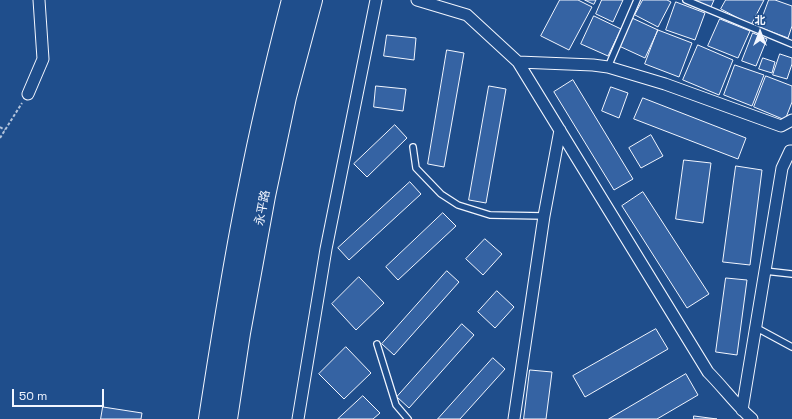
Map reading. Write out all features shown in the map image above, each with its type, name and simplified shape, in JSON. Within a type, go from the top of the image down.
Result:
[{"type":"highway","name":"永平路","points":[[209,419],[249,186],[271,84],[292,0]]},
{"type":"highway","name":"永平路","points":[[227,419],[240,333],[286,97],[312,0]]},
{"type":"street","points":[[28,94],[43,59],[38,0]]},
{"type":"street","points":[[298,419],[326,248],[376,0]]},
{"type":"street","points":[[417,0],[466,15],[518,62],[708,372],[742,412],[752,419]]},
{"type":"street","points":[[518,62],[608,67],[665,84],[781,126],[792,120]]},
{"type":"street","points":[[514,419],[544,216],[560,130]]},
{"type":"street","points":[[742,412],[782,168],[790,151],[792,151]]},
{"type":"lane","points":[[608,67],[637,0]]},
{"type":"lane","points":[[686,0],[792,44]]},
{"type":"lane","points":[[413,147],[416,168],[441,194],[458,206],[490,215],[544,216]]},
{"type":"lane","points":[[764,271],[792,274]]},
{"type":"lane","points":[[755,327],[792,346]]},
{"type":"lane","points":[[377,344],[396,405],[408,419]]},
{"type":"path","points":[[0,138],[28,94]]},
{"type":"path","points":[[0,127],[5,130]]},
{"type":"building","points":[[560,0],[578,0],[592,7],[569,50],[541,36]]},
{"type":"building","points":[[585,0],[596,0],[594,4]]},
{"type":"building","points":[[602,0],[623,0],[613,22],[596,14]]},
{"type":"building","points":[[643,0],[667,0],[671,2],[658,27],[635,15]]},
{"type":"building","points":[[694,0],[714,0],[711,7]]},
{"type":"building","points":[[726,0],[764,0],[751,25],[721,9]]},
{"type":"building","points":[[769,0],[775,0],[792,6],[792,26],[788,38],[759,27]]},
{"type":"building","points":[[676,2],[705,13],[695,40],[666,30]]},
{"type":"building","points":[[594,16],[621,29],[608,56],[581,44]]},
{"type":"building","points":[[632,18],[658,30],[645,58],[619,46]]},
{"type":"building","points":[[720,19],[750,31],[738,58],[708,46]]},
{"type":"building","points":[[658,30],[692,43],[679,77],[645,64]]},
{"type":"building","points":[[753,33],[767,39],[756,66],[742,61]]},
{"type":"building","points":[[387,35],[416,38],[414,60],[384,56]]},
{"type":"building","points":[[698,45],[733,60],[719,95],[683,80]]},
{"type":"building","points":[[447,50],[464,53],[444,167],[428,164]]},
{"type":"building","points":[[780,54],[792,58],[792,64],[787,79],[773,75]]},
{"type":"building","points":[[763,58],[775,62],[772,73],[759,69]]},
{"type":"building","points":[[735,65],[764,75],[752,106],[724,95]]},
{"type":"building","points":[[766,76],[792,86],[792,102],[785,120],[754,107]]},
{"type":"building","points":[[573,80],[633,179],[614,190],[554,92]]},
{"type":"building","points":[[376,86],[406,89],[403,111],[374,107]]},
{"type":"building","points":[[489,86],[506,89],[486,203],[469,200]]},
{"type":"building","points":[[611,87],[628,93],[619,118],[602,111]]},
{"type":"building","points":[[643,98],[746,138],[738,159],[634,119]]},
{"type":"building","points":[[395,125],[407,138],[367,177],[354,164]]},
{"type":"building","points":[[651,135],[663,156],[641,168],[629,148]]},
{"type":"building","points":[[684,160],[711,163],[703,223],[676,219]]},
{"type":"building","points":[[736,166],[762,170],[750,265],[723,262]]},
{"type":"building","points":[[410,182],[421,194],[349,260],[338,248]]},
{"type":"building","points":[[643,192],[709,294],[687,308],[622,206]]},
{"type":"building","points":[[443,213],[456,226],[398,280],[386,267]]},
{"type":"building","points":[[485,239],[502,254],[483,275],[466,259]]},
{"type":"building","points":[[447,271],[459,282],[394,355],[382,344]]},
{"type":"building","points":[[359,277],[384,303],[356,330],[332,304]]},
{"type":"building","points":[[726,278],[747,280],[737,355],[716,352]]},
{"type":"building","points":[[497,291],[514,307],[495,328],[478,312]]},
{"type":"building","points":[[462,324],[474,335],[409,408],[397,397]]},
{"type":"building","points":[[656,329],[668,349],[585,397],[573,376]]},
{"type":"building","points":[[346,347],[371,373],[344,399],[319,374]]},
{"type":"building","points":[[493,358],[505,369],[460,419],[438,419]]},
{"type":"building","points":[[530,370],[552,372],[546,419],[524,419]]},
{"type":"building","points":[[686,374],[698,395],[657,419],[609,419]]},
{"type":"building","points":[[363,396],[380,413],[373,419],[338,419]]},
{"type":"building","points":[[103,407],[142,413],[141,419],[101,419]]},
{"type":"building","points":[[694,416],[717,419],[694,419]]}]
